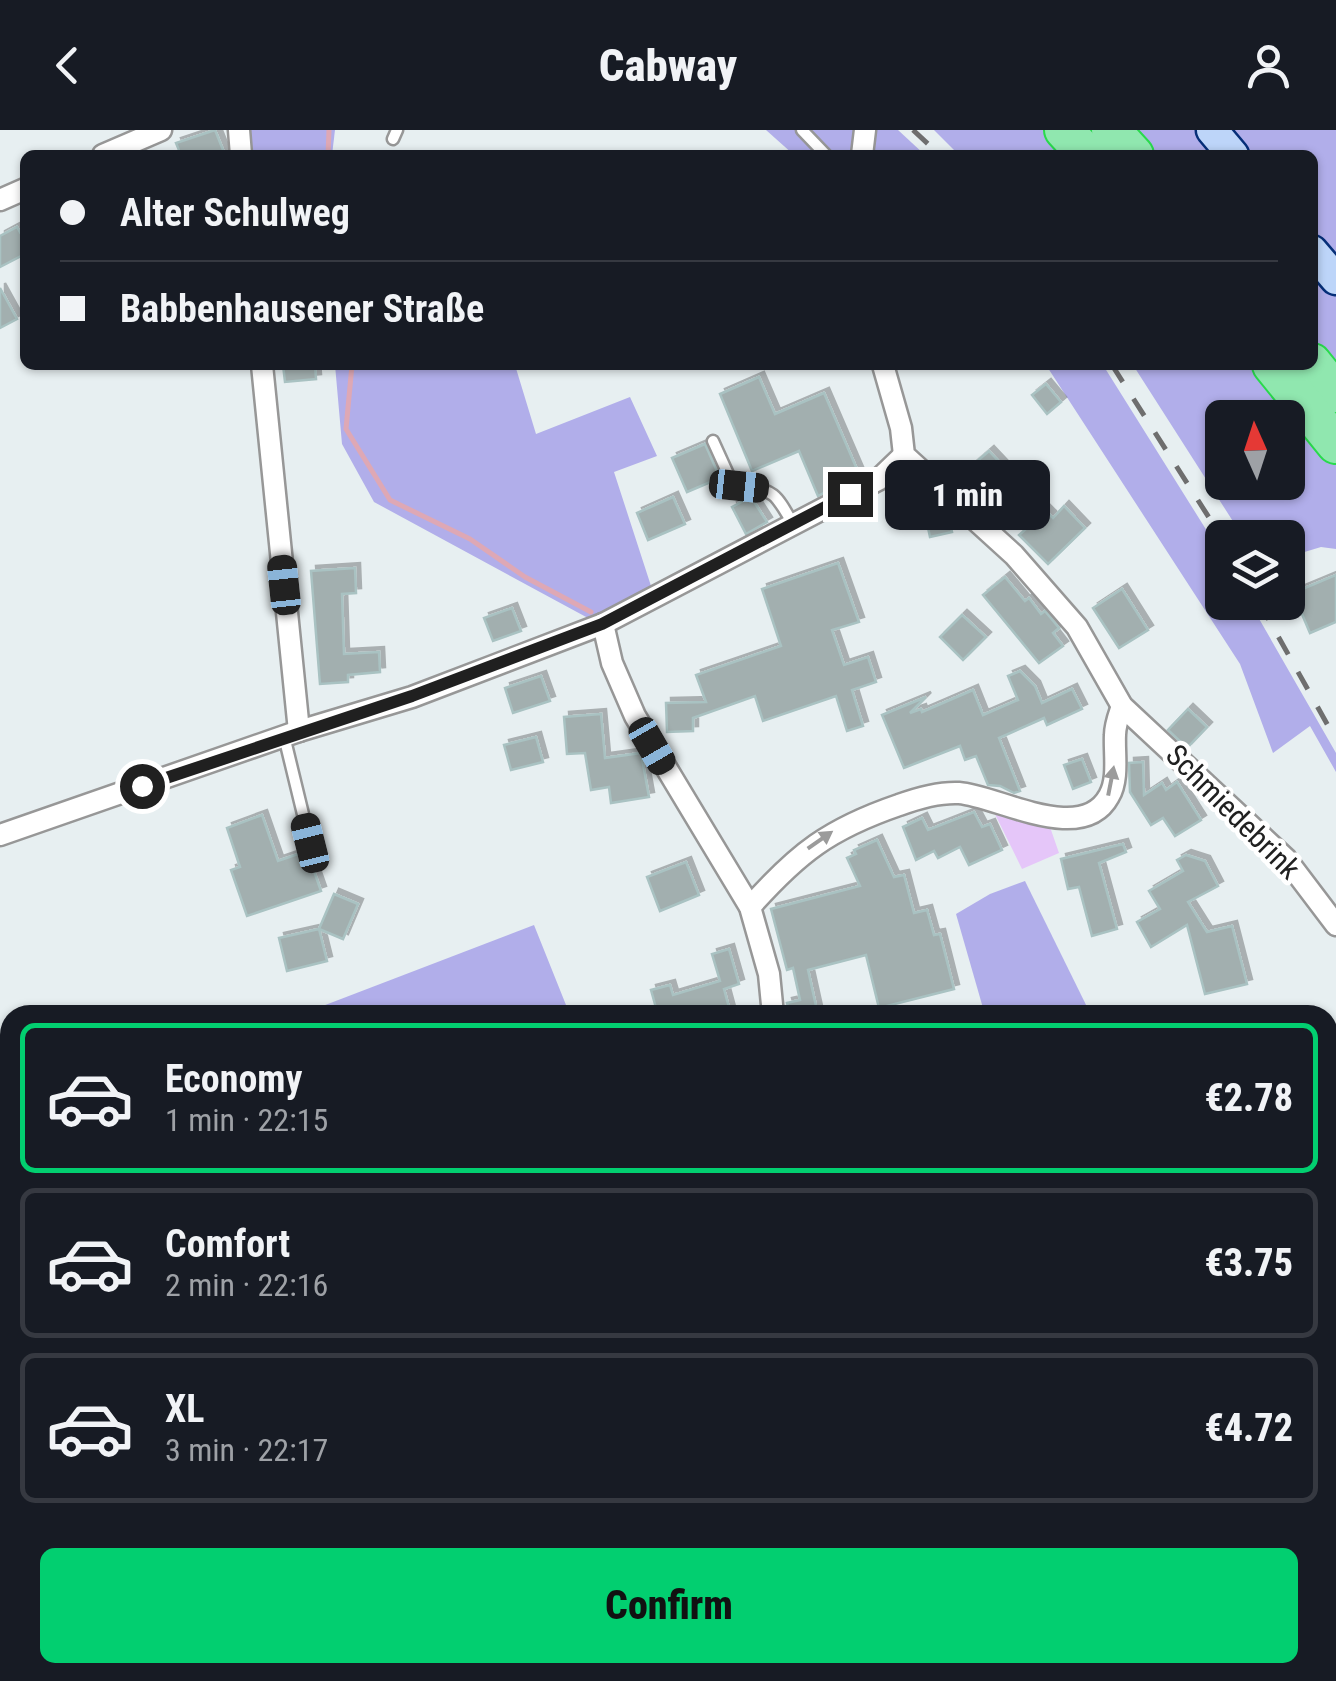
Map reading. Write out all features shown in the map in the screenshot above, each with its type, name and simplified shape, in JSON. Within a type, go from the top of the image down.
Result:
[{"type":"highway","points":[[1064,130],[1082,150]]},
{"type":"highway","points":[[1111,130],[1129,150]]},
{"type":"highway","points":[[1276,370],[1336,444]]},
{"type":"highway","points":[[1318,370],[1336,393]]},
{"type":"main road","points":[[1212,130],[1229,150]]},
{"type":"main road","points":[[1318,258],[1336,279]]},
{"type":"street","points":[[115,150],[161,130]]},
{"type":"street","points":[[262,370],[291,734]]},
{"type":"street","points":[[0,836],[412,696],[602,624],[878,480],[904,455],[901,428],[884,370]]},
{"type":"street","name":"Schmiedebrink","points":[[904,455],[1027,570],[1077,627],[1122,706],[1286,859],[1336,925]]},
{"type":"street","points":[[602,624],[612,663],[634,716],[750,907],[769,974],[772,1005]]},
{"type":"street","points":[[750,907],[779,874],[836,830],[922,797],[957,793],[996,800],[1049,818],[1075,816],[1099,808],[1110,796],[1115,731],[1122,706]]},
{"type":"lane","points":[[802,130],[821,150]]},
{"type":"lane","points":[[713,441],[733,484],[765,488],[776,495],[793,524]]},
{"type":"lane","points":[[291,734],[310,843]]},
{"type":"shaded area","points":[[235,130],[335,130],[333,150],[237,150]]},
{"type":"shaded area","points":[[766,130],[898,130],[920,150],[788,150]]},
{"type":"shaded area","points":[[934,130],[1336,130],[1336,549],[1321,547],[1305,552],[1305,520],[1232,520],[1219,500],[1305,500],[1305,400],[1205,400],[1205,478],[1136,370],[1318,370],[1318,150],[954,150]]},
{"type":"shaded area","points":[[335,370],[517,370],[536,434],[630,397],[657,456],[614,472],[652,589],[588,618],[374,502],[342,444]]},
{"type":"shaded area","points":[[1049,370],[1106,370],[1205,528],[1205,610]]},
{"type":"shaded area","points":[[1211,620],[1260,620],[1336,753],[1336,772],[1310,726],[1273,753],[1240,664]]},
{"type":"shaded area","points":[[991,806],[1050,827],[1059,853],[1022,869]]},
{"type":"shaded area","points":[[1025,881],[1086,1005],[982,1005],[956,914],[990,894]]},
{"type":"shaded area","points":[[534,925],[566,1005],[325,1005]]},
{"type":"building","points":[[215,130],[223,150],[179,150],[176,143]]},
{"type":"building","points":[[17,227],[20,232],[20,257],[0,267],[0,236]]},
{"type":"building","points":[[0,288],[17,319],[0,328]]},
{"type":"building","points":[[284,370],[315,370],[316,379],[285,382]]},
{"type":"building","points":[[759,377],[775,414],[824,393],[859,474],[818,496],[799,451],[752,471],[720,394]]},
{"type":"building","points":[[1046,384],[1061,402],[1047,414],[1032,395]]},
{"type":"building","points":[[705,444],[720,478],[687,492],[672,458]]},
{"type":"building","points":[[989,451],[1020,484],[1012,490],[1037,517],[1045,510],[1053,518],[1064,506],[1085,528],[1048,564],[1019,535],[1026,529],[968,469]]},
{"type":"building","points":[[673,497],[685,524],[648,540],[637,513]]},
{"type":"building","points":[[751,497],[767,522],[746,534],[732,507]]},
{"type":"building","points":[[939,506],[948,513],[952,532],[930,537],[924,509]]},
{"type":"building","points":[[838,563],[859,622],[832,630],[844,665],[868,657],[876,682],[852,690],[863,726],[847,731],[836,696],[763,721],[755,696],[693,718],[693,731],[667,732],[666,703],[706,702],[696,675],[781,646],[762,589]]},
{"type":"building","points":[[355,568],[356,593],[342,594],[344,654],[379,652],[380,672],[348,675],[348,682],[320,684],[311,571]]},
{"type":"building","points":[[1336,575],[1336,622],[1310,633],[1304,620],[1305,588]]},
{"type":"building","points":[[1005,577],[1025,601],[1029,598],[1059,628],[1053,633],[1063,646],[1039,663],[983,595]]},
{"type":"building","points":[[1122,589],[1148,630],[1119,648],[1093,608]]},
{"type":"building","points":[[512,608],[521,631],[493,641],[484,618]]},
{"type":"building","points":[[962,615],[986,637],[963,660],[940,637]]},
{"type":"building","points":[[1020,671],[1035,686],[1042,703],[1072,689],[1082,709],[1047,725],[1044,718],[999,738],[1020,791],[1014,793],[988,785],[976,756],[965,760],[960,746],[904,768],[882,715],[926,697],[910,713],[921,709],[922,712],[973,690],[983,715],[1018,700],[1008,676]]},
{"type":"building","points":[[541,676],[550,701],[513,713],[505,688]]},
{"type":"building","points":[[1188,709],[1207,727],[1187,748],[1168,730]]},
{"type":"building","points":[[601,714],[605,758],[641,753],[649,797],[611,803],[609,787],[591,790],[585,753],[567,754],[564,717]]},
{"type":"building","points":[[536,737],[543,762],[511,770],[504,745]]},
{"type":"building","points":[[1082,759],[1091,782],[1073,789],[1064,765]]},
{"type":"building","points":[[1143,762],[1144,795],[1162,783],[1166,790],[1177,782],[1201,820],[1175,836],[1163,818],[1151,825],[1130,792],[1129,763]]},
{"type":"building","points":[[974,812],[982,827],[990,824],[1002,850],[969,865],[960,847],[938,858],[934,851],[916,860],[903,827],[922,818],[928,830]]},
{"type":"building","points":[[262,815],[278,861],[307,851],[321,891],[247,916],[231,870],[240,867],[227,828]]},
{"type":"building","points":[[877,840],[894,877],[904,875],[914,913],[927,910],[934,935],[940,934],[954,989],[878,1005],[866,955],[808,970],[816,1005],[788,1005],[800,1000],[793,968],[787,970],[771,909],[860,886],[847,858],[856,854],[854,850]]},
{"type":"building","points":[[1123,844],[1126,852],[1099,863],[1117,929],[1092,936],[1079,887],[1068,889],[1061,859]]},
{"type":"building","points":[[1186,855],[1205,861],[1218,886],[1188,902],[1207,932],[1232,926],[1247,984],[1205,994],[1187,925],[1151,947],[1137,922],[1160,909],[1149,891],[1183,871],[1177,860]]},
{"type":"building","points":[[686,862],[699,895],[660,911],[647,877]]},
{"type":"building","points":[[334,894],[358,904],[343,939],[319,929]]},
{"type":"building","points":[[319,929],[327,961],[287,971],[279,938]]},
{"type":"building","points":[[729,949],[739,984],[724,989],[728,1005],[655,1005],[651,990],[670,985],[673,995],[720,981],[712,954]]},
{"type":"waterway","points":[[328,150],[329,130]]},
{"type":"waterway","points":[[352,370],[346,429],[390,500],[470,539],[525,577],[591,612]]},
{"type":"railway","points":[[913,130],[935,150]]},
{"type":"railway","points":[[1115,370],[1211,520]]},
{"type":"railway","points":[[1269,620],[1336,740]]},
{"type":"route","points":[[142,786],[412,696],[602,624],[850,494]]}]
